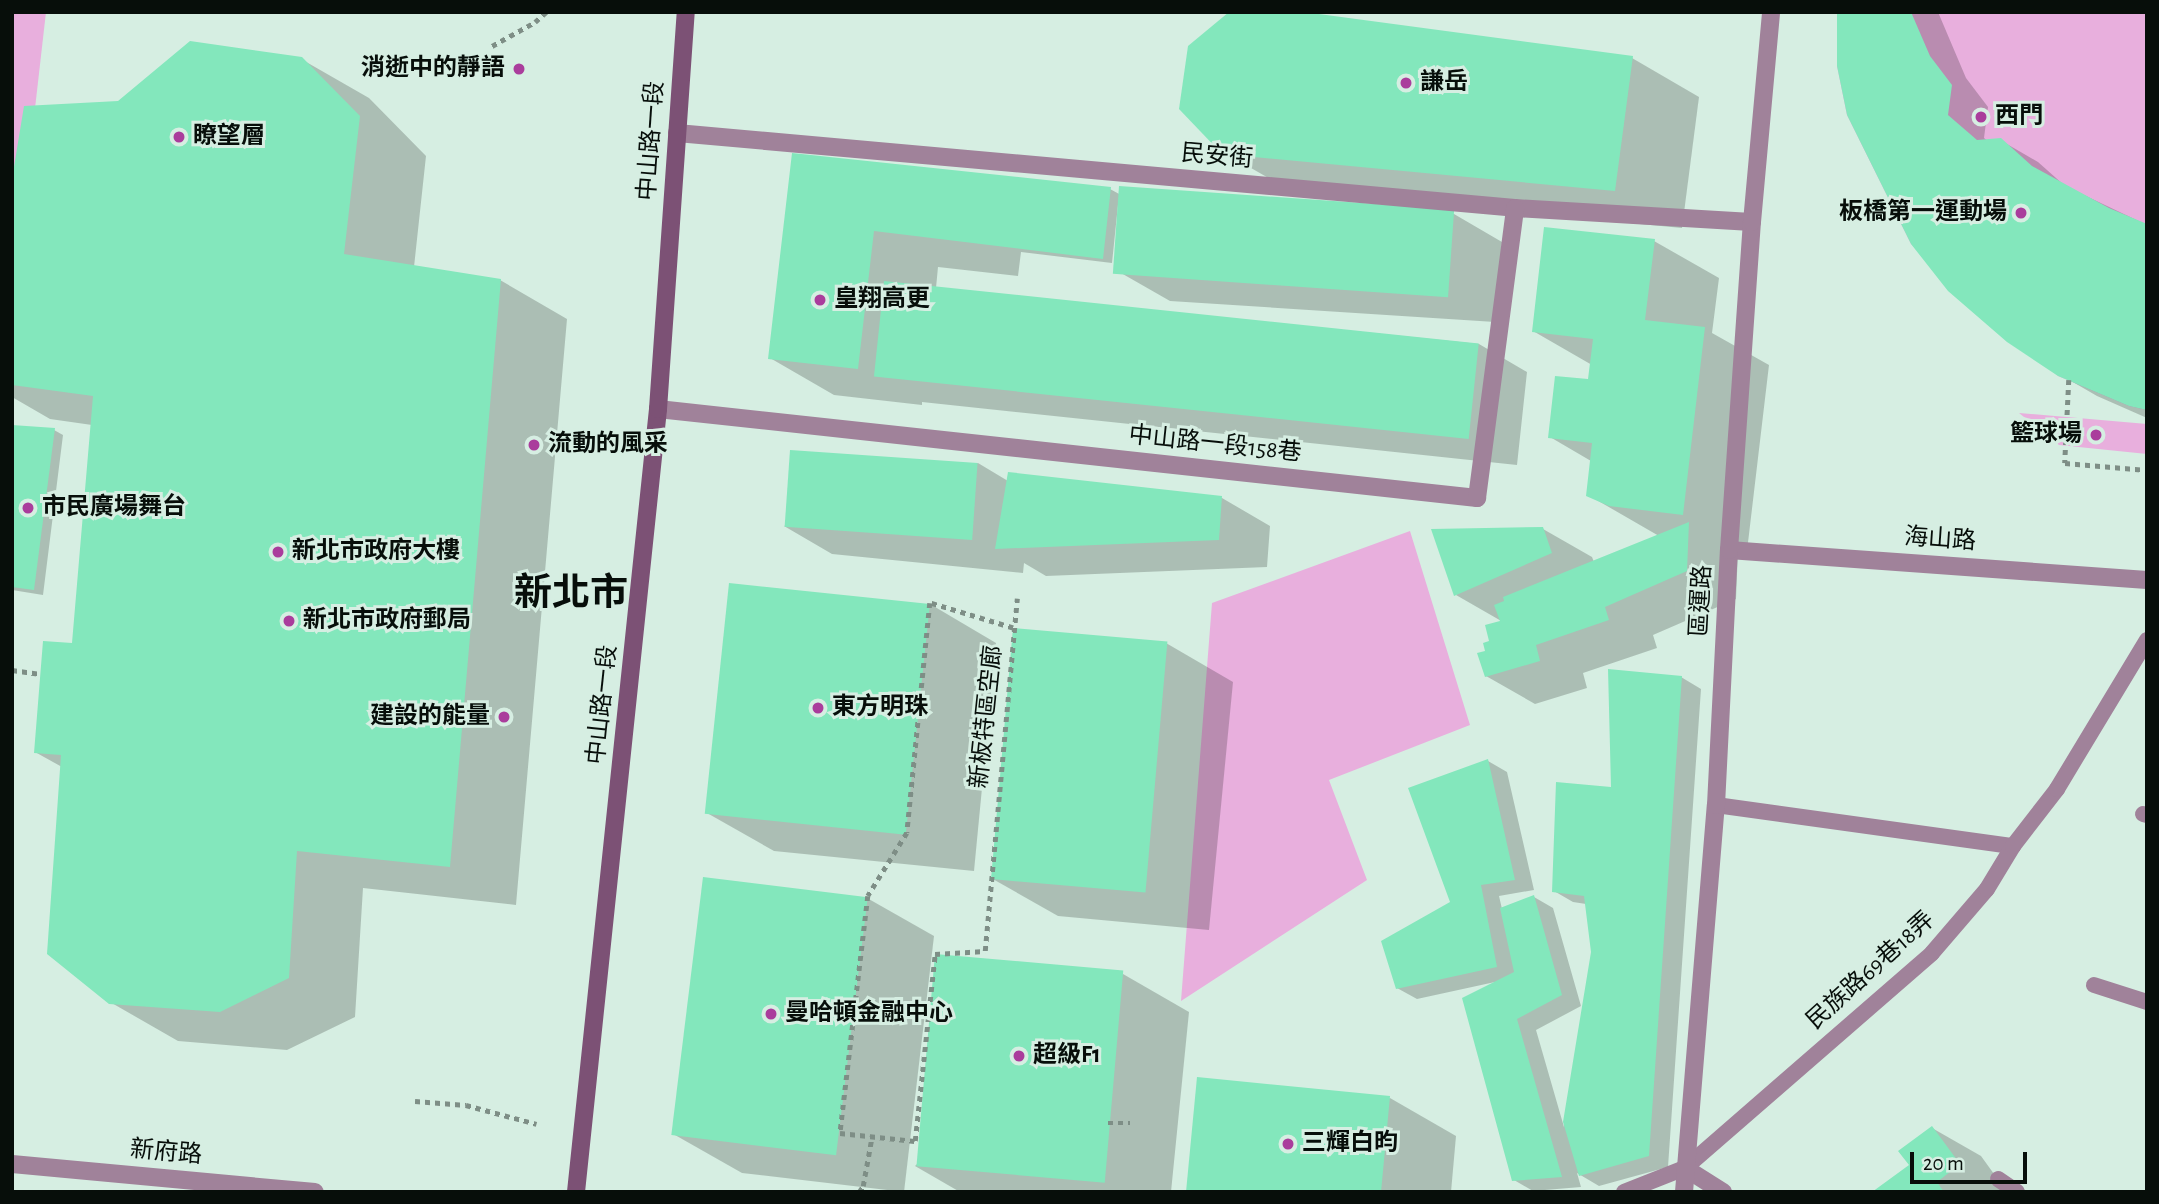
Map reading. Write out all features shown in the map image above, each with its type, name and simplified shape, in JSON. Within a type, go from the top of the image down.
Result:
[{"type":"main road","name":"中山路一段","points":[[576,1192],[658,409],[686,12]]},
{"type":"street","name":"區運路","points":[[1684,1192],[1716,805],[1729,550],[1752,222],[1771,12]]},
{"type":"street","name":"民安街","points":[[677,133],[1515,208],[1752,222]]},
{"type":"street","name":"中山路一段158巷","points":[[658,409],[1477,498],[1515,208]]},
{"type":"street","name":"海山路","points":[[1729,550],[2147,580]]},
{"type":"street","name":"新府路","points":[[12,1164],[315,1192]]},
{"type":"street","points":[[1685,1168],[1723,1192]]},
{"type":"lane","name":"民族路69巷18弄","points":[[1624,1192],[1685,1168],[1931,953],[1987,889],[2013,846],[2057,789],[2147,640]]},
{"type":"lane","points":[[1716,805],[2013,846]]},
{"type":"lane","points":[[2094,985],[2147,1002]]},
{"type":"lane","points":[[1998,1180],[2017,1192]]},
{"type":"path","points":[[492,46],[535,22],[546,12]]},
{"type":"path","points":[[2069,380],[2065,463],[2147,470]]},
{"type":"path","points":[[1013,628],[1017,598]]},
{"type":"path","name":"新板特區空廊","points":[[930,603],[1013,628],[985,951],[935,954],[915,1141],[840,1133],[868,896],[907,833],[930,603]]},
{"type":"path","points":[[12,670],[41,674]]},
{"type":"path","points":[[415,1101],[466,1105],[537,1124]]},
{"type":"path","points":[[1108,1122],[1130,1123]]},
{"type":"path","points":[[859,1192],[863,1186],[872,1136]]},
{"type":"shaded area","points":[[12,12],[46,12],[12,310]]},
{"type":"shaded area","name":"板橋第一運動場","points":[[1837,12],[2147,12],[2147,410],[2129,406],[2058,376],[1911,244],[1847,115],[1837,66]]},
{"type":"shaded area","name":"籃球場","points":[[2019,413],[2147,424],[2147,454],[2059,445]]},
{"type":"shaded area","points":[[1410,531],[1470,725],[1329,780],[1367,880],[1181,1001],[1212,603]]},
{"type":"building","name":"謙岳","points":[[1229,12],[1304,12],[1633,56],[1615,191],[1222,154],[1179,109],[1188,46]]},
{"type":"building","name":"板橋第一運動場","points":[[1837,12],[1911,12],[1930,56],[1952,85],[1948,115],[1977,140],[2001,138],[2032,166],[2109,208],[2147,224],[2147,410],[2129,406],[2058,376],[2007,342],[1948,291],[1911,244],[1847,115],[1837,66]]},
{"type":"building","name":"新北市政府大樓","points":[[190,41],[302,57],[360,116],[344,254],[501,279],[450,867],[297,851],[289,978],[220,1012],[109,1004],[47,954],[61,755],[34,753],[43,641],[72,643],[93,396],[12,385],[12,179],[24,106],[118,101]]},
{"type":"building","name":"皇翔高更","points":[[792,153],[1111,187],[1103,259],[874,231],[858,369],[768,359]]},
{"type":"building","points":[[1119,186],[1454,209],[1448,297],[1113,274]]},
{"type":"building","points":[[1544,227],[1655,239],[1645,320],[1705,327],[1683,515],[1609,506],[1586,496],[1592,443],[1548,438],[1555,376],[1588,379],[1593,339],[1532,332]]},
{"type":"building","points":[[884,281],[1479,344],[1469,439],[874,376]]},
{"type":"building","name":"市民廣場舞台","points":[[12,425],[55,428],[34,590],[12,587]]},
{"type":"building","points":[[790,450],[978,463],[972,540],[785,527]]},
{"type":"building","points":[[1008,472],[1222,496],[1219,540],[995,549]]},
{"type":"building","points":[[1689,522],[1687,571],[1605,607],[1609,620],[1536,645],[1540,661],[1485,677],[1477,653],[1485,651],[1483,643],[1489,641],[1485,625],[1500,621],[1494,605],[1504,601],[1503,597]]},
{"type":"building","points":[[1543,527],[1552,553],[1454,596],[1431,529]]},
{"type":"building","name":"東方明珠","points":[[729,583],[930,604],[906,835],[705,814]]},
{"type":"building","points":[[1013,628],[1167,642],[1145,893],[991,879]]},
{"type":"building","points":[[1608,669],[1682,676],[1649,1156],[1579,1176],[1563,1122],[1591,952],[1584,896],[1552,892],[1556,782],[1611,787]]},
{"type":"building","points":[[1488,759],[1515,880],[1481,885],[1497,967],[1396,989],[1381,941],[1450,902],[1408,788]]},
{"type":"building","name":"曼哈頓金融中心","points":[[703,877],[868,897],[836,1155],[671,1135]]},
{"type":"building","points":[[1534,895],[1562,995],[1517,1019],[1562,1177],[1512,1181],[1462,998],[1514,972],[1500,908]]},
{"type":"building","name":"超級F1","points":[[935,954],[1123,970],[1105,1183],[916,1166]]},
{"type":"building","name":"三輝白昀","points":[[1197,1077],[1390,1096],[1381,1192],[1186,1192]]},
{"type":"building","points":[[1932,1126],[1960,1164],[1937,1182],[1944,1192],[1872,1192],[1909,1165],[1898,1151]]},
{"type":"place","name":"消逝中的靜語","points":[[519,69]]},
{"type":"place","name":"謙岳","points":[[1406,83]]},
{"type":"place","name":"西門","points":[[1981,117]]},
{"type":"place","name":"瞭望層","points":[[179,137]]},
{"type":"place","name":"板橋第一運動場","points":[[2021,213]]},
{"type":"place","name":"皇翔高更","points":[[820,300]]},
{"type":"place","name":"籃球場","points":[[2096,435]]},
{"type":"place","name":"流動的風采","points":[[534,445]]},
{"type":"place","name":"市民廣場舞台","points":[[28,508]]},
{"type":"place","name":"新北市政府大樓","points":[[278,552]]},
{"type":"place","name":"新北市政府郵局","points":[[289,621]]},
{"type":"place","name":"東方明珠","points":[[818,708]]},
{"type":"place","name":"建設的能量","points":[[504,717]]},
{"type":"place","name":"曼哈頓金融中心","points":[[771,1014]]},
{"type":"place","name":"超級F1","points":[[1019,1056]]},
{"type":"place","name":"三輝白昀","points":[[1288,1144]]},
{"type":"district","name":"新北市","points":[[571,595]]}]
